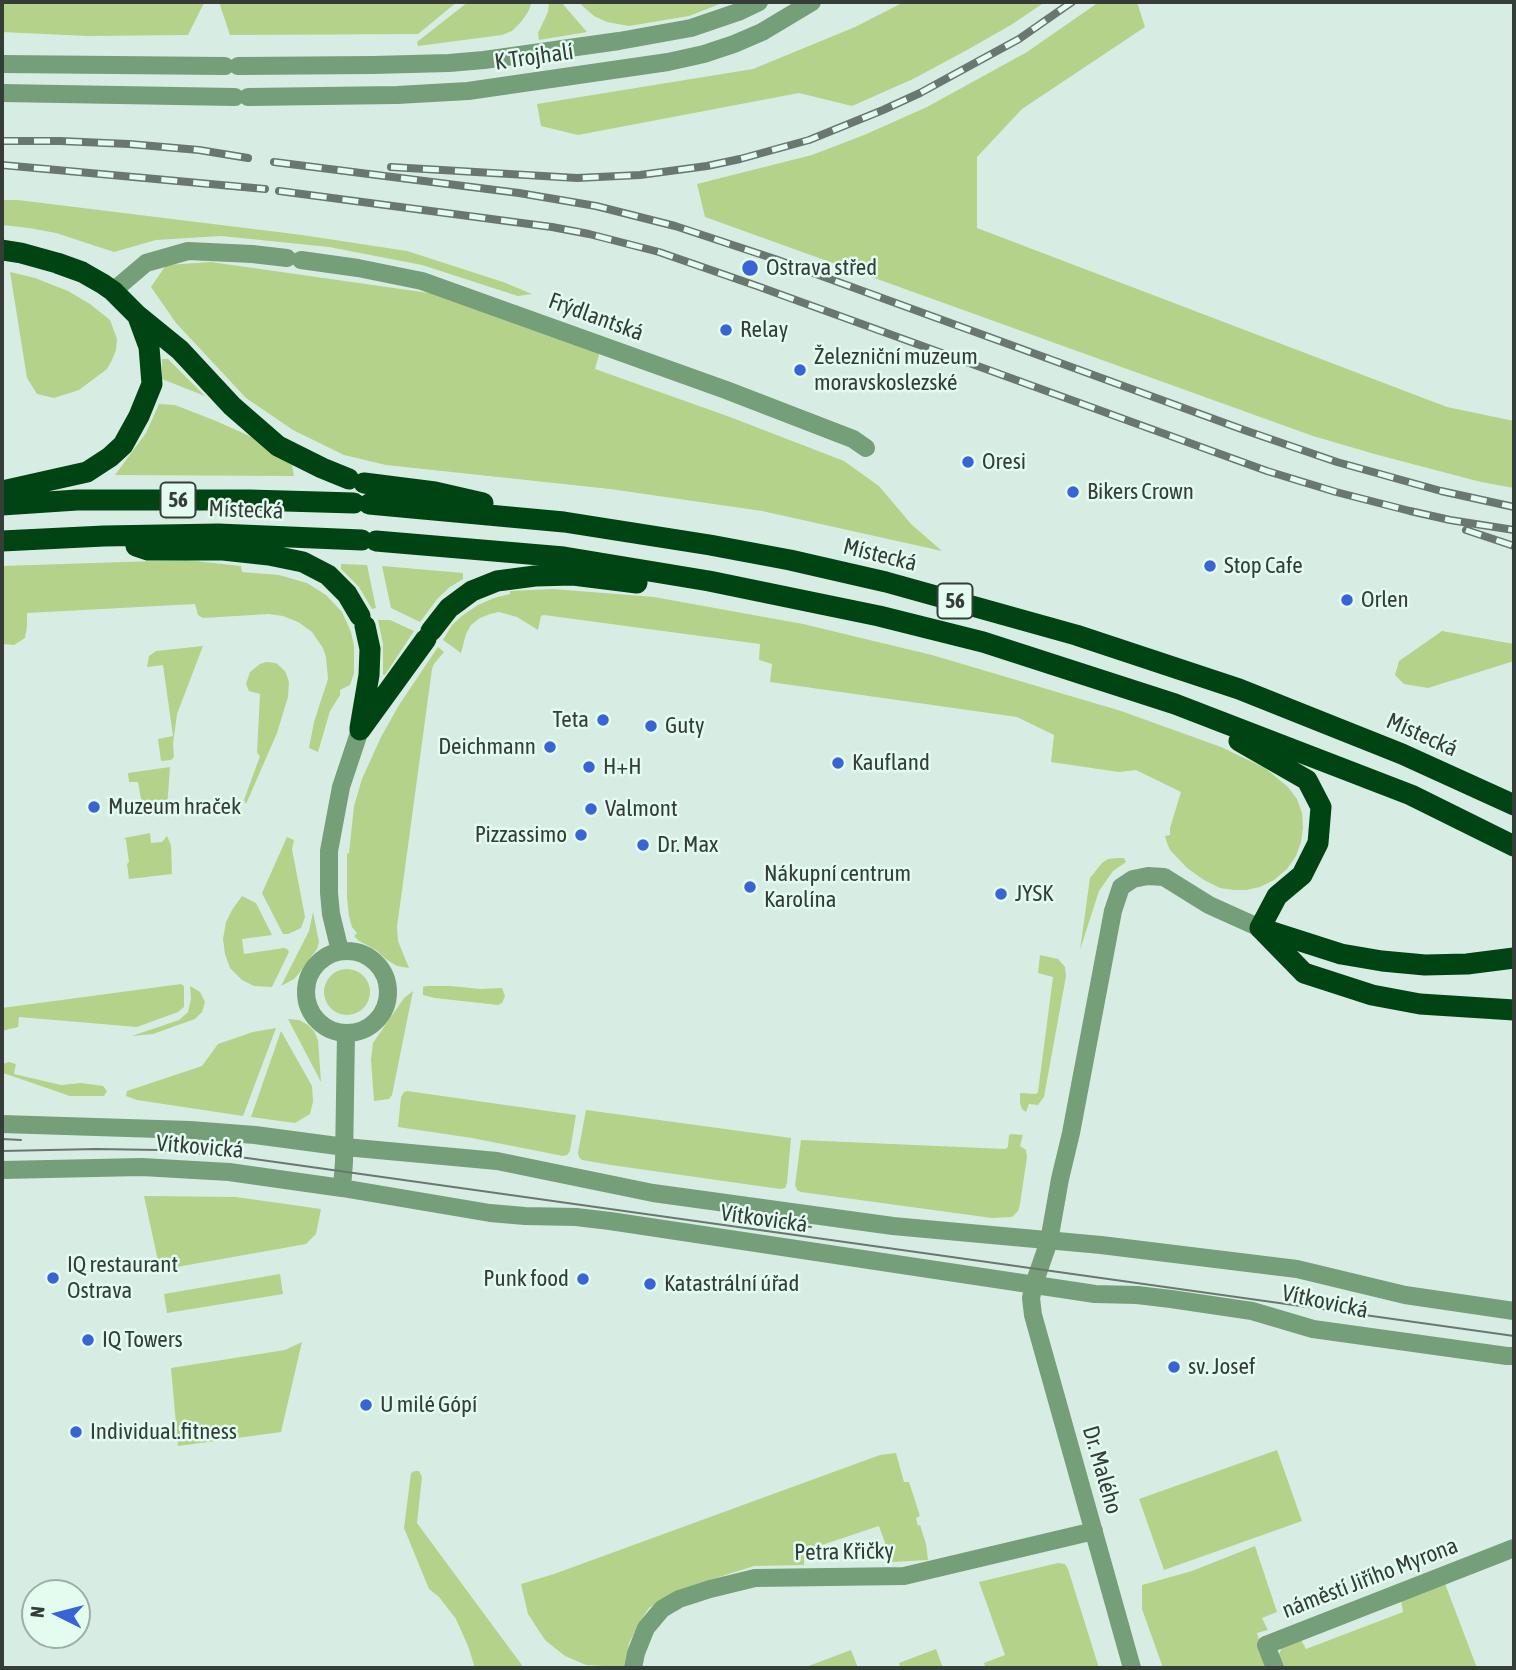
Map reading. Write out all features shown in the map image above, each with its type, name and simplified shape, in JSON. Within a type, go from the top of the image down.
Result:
[{"type":"highway","name":"56","points":[[2,250],[40,257],[72,268],[113,291],[137,315],[180,350],[232,407],[278,446],[322,468],[359,492]]},
{"type":"highway","name":"56","points":[[2,491],[87,472],[110,457],[122,444],[139,416],[152,384],[149,347],[137,315]]},
{"type":"highway","name":"Místecká","points":[[2,505],[77,500],[250,500],[359,492],[710,545],[790,560],[886,582],[1076,635],[1239,688],[1402,754],[1514,805]]},
{"type":"highway","name":"Místecká","points":[[2,541],[218,534],[369,540],[564,557],[709,581],[879,616],[983,642],[1175,704],[1411,796],[1514,846]]},
{"type":"highway","name":"56","points":[[104,536],[148,550],[223,550],[269,555],[303,562],[328,575],[347,594],[362,621],[370,649],[369,675],[360,730]]},
{"type":"highway","name":"56","points":[[360,730],[449,608],[472,591],[497,581],[535,576],[573,575],[670,586],[709,581]]},
{"type":"highway","points":[[1175,704],[1307,780],[1321,807],[1318,843],[1303,875],[1277,896],[1261,928]]},
{"type":"highway","points":[[1261,928],[1340,954],[1382,961],[1425,965],[1514,958]]},
{"type":"highway","points":[[1261,928],[1304,973],[1372,995],[1420,1004],[1514,1010]]},
{"type":"street","name":"K Trojhalí","points":[[5,62],[231,66],[449,63],[607,43],[691,28],[759,2]]},
{"type":"street","name":"K Trojhalí","points":[[2,93],[241,97],[397,95],[468,91],[668,62],[704,54],[762,32],[813,2]]},
{"type":"street","name":"Frýdlantská","points":[[113,291],[146,262],[188,251],[294,259],[422,281],[726,390],[853,439],[866,448]]},
{"type":"street","points":[[340,951],[331,915],[329,851],[341,787],[360,730]]},
{"type":"street","name":"Dr. Malého","points":[[1132,1668],[1033,1315],[1031,1298],[1049,1241],[1113,911],[1121,887],[1133,879],[1164,877],[1209,905],[1261,928]]},
{"type":"street","points":[[340,951],[356,952],[370,958],[382,970],[387,984],[387,1000],[381,1015],[369,1026],[346,1033],[331,1029],[318,1020],[309,1007],[306,991],[313,968],[325,957],[340,951]]},
{"type":"street","points":[[342,1188],[346,1033]]},
{"type":"street","name":"Vítkovická","points":[[2,1124],[190,1130],[497,1161],[653,1193],[893,1226],[1101,1245],[1297,1269],[1405,1295],[1514,1311]]},
{"type":"street","name":"Vítkovická","points":[[2,1170],[142,1167],[229,1172],[490,1213],[610,1221],[1095,1294],[1137,1295],[1252,1311],[1314,1329],[1514,1356]]},
{"type":"street","name":"Petra Křičky","points":[[633,1668],[646,1628],[662,1609],[679,1599],[710,1589],[755,1578],[904,1576],[1094,1531]]},
{"type":"street","name":"náměstí Jiřího Myrona","points":[[1275,1668],[1266,1645],[1514,1548]]},
{"type":"green space","points":[[2,2],[204,3],[188,35],[87,36],[2,32]]},
{"type":"green space","points":[[219,2],[457,2],[418,34],[230,35]]},
{"type":"green space","points":[[468,2],[532,2],[521,22],[512,31],[502,35],[418,46],[417,42]]},
{"type":"green space","points":[[549,2],[561,2],[587,32],[539,40],[538,33],[548,12]]},
{"type":"green space","points":[[578,2],[725,2],[689,16],[629,26],[607,22],[594,16]]},
{"type":"green space","points":[[904,2],[1045,2],[967,50],[913,79],[852,106],[799,93],[578,135],[541,126],[537,104],[753,69],[855,27]]},
{"type":"green space","points":[[1099,2],[1137,2],[1145,27],[1022,109],[977,157],[977,228],[1447,407],[1514,421],[1514,488],[1481,482],[1313,436],[705,217],[697,184],[812,155],[927,107],[1027,52]]},
{"type":"green space","points":[[2,200],[302,235],[407,251],[532,294],[518,296],[422,265],[329,247],[221,236],[156,240],[114,252],[56,233],[2,225]]},
{"type":"green space","points":[[211,262],[429,293],[600,351],[595,369],[844,461],[879,486],[911,524],[942,551],[762,511],[610,489],[386,465],[344,455],[293,430],[246,398],[176,323],[151,287],[166,265]]},
{"type":"green space","points":[[10,272],[68,291],[110,320],[117,339],[116,350],[107,369],[79,390],[54,398],[37,394],[27,378]]},
{"type":"green space","points":[[162,359],[168,359],[205,396],[162,379]]},
{"type":"green space","points":[[159,404],[175,405],[254,438],[292,465],[294,476],[115,475],[146,433]]},
{"type":"green space","points":[[186,560],[241,566],[242,572],[279,575],[307,583],[326,595],[342,612],[354,646],[354,673],[350,685],[340,690],[340,695],[330,711],[318,752],[309,748],[328,679],[326,657],[312,632],[283,616],[269,614],[203,618],[198,615],[195,604],[27,613],[25,638],[14,645],[2,644],[2,566]]},
{"type":"green space","points":[[341,564],[367,565],[376,608],[372,609],[359,587],[341,569]]},
{"type":"green space","points":[[382,566],[463,573],[463,579],[438,598],[420,622],[391,608]]},
{"type":"green space","points":[[553,589],[654,597],[803,624],[932,655],[1121,711],[1221,747],[1265,768],[1288,787],[1297,799],[1302,813],[1301,842],[1287,869],[1274,880],[1246,890],[1220,888],[1187,868],[1167,843],[1165,836],[1170,835],[1181,792],[1136,770],[1119,772],[1051,762],[1054,735],[1017,717],[770,682],[772,664],[759,660],[760,644],[544,615],[541,616],[538,630],[517,617],[499,612],[480,618],[471,625],[461,653],[443,640],[452,625],[478,605],[510,594],[510,591]]},
{"type":"green space","points":[[378,620],[390,620],[414,631],[385,675],[383,675],[383,644]]},
{"type":"green space","points":[[1442,631],[1514,644],[1514,661],[1428,688],[1404,684],[1395,675],[1399,661]]},
{"type":"green space","points":[[203,646],[177,714],[174,757],[161,761],[158,739],[173,736],[163,665],[147,667],[149,656],[156,651]]},
{"type":"green space","points":[[438,647],[444,652],[432,669],[397,927],[398,941],[409,968],[397,966],[354,936],[357,933],[352,927],[347,897],[347,854],[354,806],[362,779],[399,705]]},
{"type":"green space","points":[[266,662],[276,663],[285,671],[289,682],[288,697],[277,733],[246,804],[244,800],[260,756],[257,753],[260,694],[249,691],[246,684],[250,672]]},
{"type":"green space","points":[[170,767],[167,809],[144,816],[138,782],[129,782],[128,773]]},
{"type":"green space","points":[[150,833],[151,843],[162,842],[167,836],[171,845],[172,874],[129,879],[124,838]]},
{"type":"green space","points":[[287,837],[294,840],[292,849],[305,917],[301,928],[283,934],[262,893]]},
{"type":"green space","points":[[1124,858],[1126,862],[1113,871],[1099,891],[1080,950],[1090,878],[1108,859]]},
{"type":"green space","points":[[242,896],[256,903],[272,935],[242,939],[244,954],[284,948],[289,952],[272,987],[254,986],[242,980],[230,968],[225,954],[223,939],[226,922]]},
{"type":"green space","points":[[313,912],[319,942],[317,949],[294,979],[281,986],[309,931]]},
{"type":"green space","points":[[1040,955],[1058,959],[1065,967],[1066,976],[1044,1097],[1038,1105],[1029,1104],[1026,1112],[1020,1103],[1020,1093],[1038,1092],[1053,977],[1038,973]]},
{"type":"green space","points":[[347,969],[364,975],[370,992],[364,1009],[347,1015],[330,1009],[324,992],[330,975]]},
{"type":"green space","points":[[181,984],[184,986],[184,1007],[178,1012],[137,1027],[19,1017],[18,1027],[2,1031],[2,1008]]},
{"type":"green space","points":[[190,986],[200,992],[205,1002],[202,1012],[195,1019],[153,1034],[132,1036],[179,1020],[188,1012]]},
{"type":"green space","points":[[423,987],[502,988],[505,996],[498,1005],[435,998],[423,995]]},
{"type":"green space","points":[[413,991],[392,1095],[389,1099],[374,1101],[371,1060],[373,1043],[404,998]]},
{"type":"green space","points":[[288,1019],[299,1020],[314,1031],[318,1040],[321,1082]]},
{"type":"green space","points":[[276,1028],[243,1116],[126,1096],[127,1091],[202,1066],[218,1044],[253,1032]]},
{"type":"green space","points":[[281,1031],[312,1086],[313,1102],[310,1114],[295,1123],[251,1117]]},
{"type":"green space","points":[[2,1064],[16,1064],[14,1074],[61,1085],[81,1083],[103,1086],[107,1091],[104,1096],[70,1096],[3,1073],[2,1075]]},
{"type":"green space","points":[[407,1091],[576,1115],[570,1151],[563,1156],[398,1127],[401,1097]]},
{"type":"green space","points":[[586,1110],[791,1138],[787,1183],[785,1188],[780,1189],[582,1160],[578,1153]]},
{"type":"green space","points":[[1009,1135],[1023,1135],[1020,1146],[1026,1150],[1027,1157],[1020,1204],[1012,1217],[992,1218],[801,1192],[795,1185],[801,1140],[1005,1149],[1008,1147]]},
{"type":"green space","points":[[144,1196],[236,1197],[321,1209],[316,1234],[306,1244],[160,1270]]},
{"type":"green space","points":[[280,1274],[283,1294],[167,1313],[164,1294]]},
{"type":"green space","points":[[302,1342],[281,1432],[178,1446],[171,1368],[285,1350]]},
{"type":"green space","points":[[1277,1450],[1302,1521],[1164,1570],[1139,1499]]},
{"type":"green space","points":[[896,1453],[904,1482],[909,1482],[920,1516],[916,1518],[926,1544],[928,1560],[892,1562],[879,1526],[804,1551],[804,1565],[754,1566],[675,1591],[649,1608],[629,1643],[624,1667],[586,1665],[565,1656],[545,1640],[528,1614],[521,1584],[880,1455]]},
{"type":"green space","points":[[419,1471],[422,1477],[417,1523],[524,1668],[475,1668],[456,1619],[429,1589],[404,1528],[411,1473]]},
{"type":"green space","points":[[1255,1546],[1277,1612],[1262,1618],[1268,1630],[1257,1633],[1268,1668],[1163,1668],[1142,1609],[1142,1585],[1192,1571]]},
{"type":"green space","points":[[1058,1563],[1065,1564],[1068,1569],[1099,1668],[984,1668],[984,1663],[1005,1655],[979,1582]]},
{"type":"green space","points":[[1444,1581],[1477,1668],[1278,1668],[1277,1659],[1283,1645],[1300,1638],[1306,1649],[1403,1612],[1401,1600]]},
{"type":"green space","points":[[936,1649],[943,1668],[894,1668],[900,1666],[899,1663]]},
{"type":"green space","points":[[851,1650],[858,1668],[804,1668],[806,1667]]},
{"type":"tram line","points":[[2,1139],[21,1140]]},
{"type":"tram line","points":[[2,1151],[159,1150],[247,1158],[1514,1336]]},
{"type":"tram line","points":[[749,1218],[811,1227]]},
{"type":"railway","points":[[391,167],[577,178],[640,175],[740,159],[809,140],[920,93],[1019,39],[1072,2]]},
{"type":"railway","points":[[2,141],[129,144],[199,150],[248,158]]},
{"type":"railway","points":[[274,162],[519,193],[596,206],[675,226],[775,259],[1337,462],[1441,491],[1514,507]]},
{"type":"railway","points":[[2,165],[265,189]]},
{"type":"railway","points":[[279,191],[552,227],[659,252],[1267,471],[1410,511],[1514,530]]},
{"type":"railway","points":[[1466,530],[1514,546]]},
{"type":"place","name":"Ostrava střed","points":[[750,268]]},
{"type":"place","name":"Relay","points":[[726,330]]},
{"type":"place","name":"Železniční muzeum moravskoslezské","points":[[800,370]]},
{"type":"place","name":"Oresi","points":[[968,462]]},
{"type":"place","name":"Bikers Crown","points":[[1073,492]]},
{"type":"place","name":"Stop Cafe","points":[[1210,566]]},
{"type":"place","name":"Orlen","points":[[1347,600]]},
{"type":"place","name":"Teta","points":[[603,720]]},
{"type":"place","name":"Guty","points":[[651,726]]},
{"type":"place","name":"Deichmann","points":[[550,747]]},
{"type":"place","name":"Kaufland","points":[[838,763]]},
{"type":"place","name":"H+H","points":[[589,767]]},
{"type":"place","name":"Muzeum hraček","points":[[94,807]]},
{"type":"place","name":"Valmont","points":[[591,809]]},
{"type":"place","name":"Pizzassimo","points":[[581,835]]},
{"type":"place","name":"Dr. Max","points":[[643,845]]},
{"type":"place","name":"Nákupní centrum Karolína","points":[[750,887]]},
{"type":"place","name":"JYSK","points":[[1001,894]]},
{"type":"place","name":"IQ restaurant Ostrava","points":[[53,1278]]},
{"type":"place","name":"Punk food","points":[[583,1279]]},
{"type":"place","name":"Katastrální úřad","points":[[650,1284]]},
{"type":"place","name":"IQ Towers","points":[[88,1340]]},
{"type":"place","name":"sv. Josef","points":[[1174,1367]]},
{"type":"place","name":"U milé Gópí","points":[[366,1405]]},
{"type":"place","name":"Individual.fitness","points":[[76,1432]]}]
